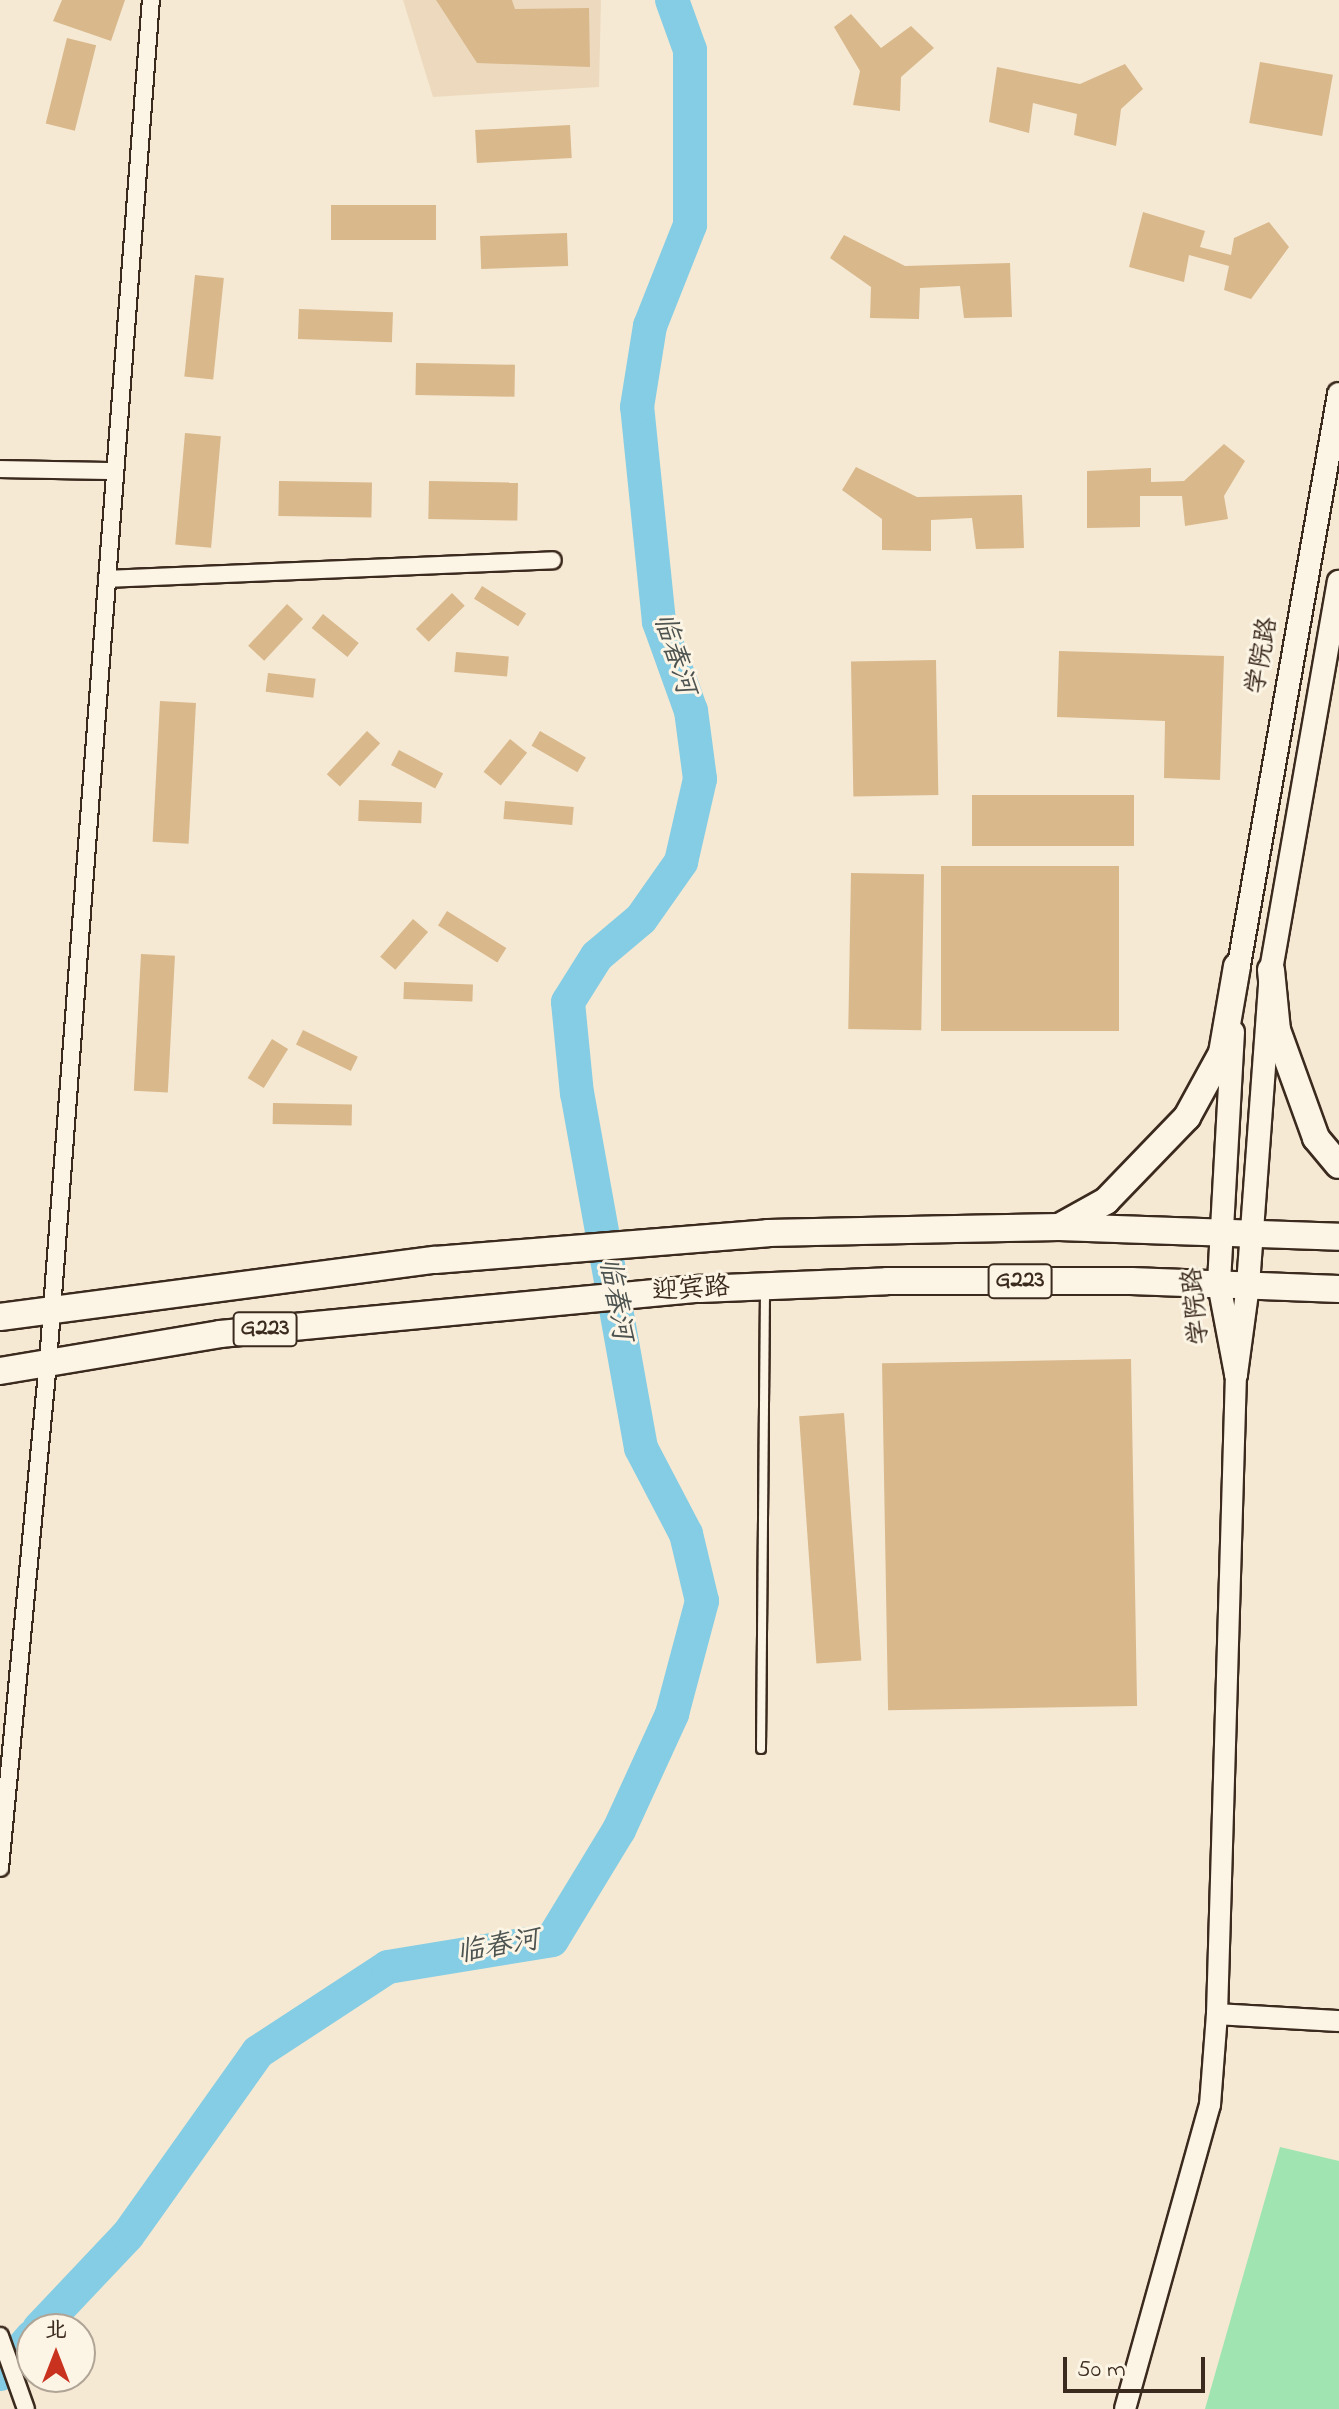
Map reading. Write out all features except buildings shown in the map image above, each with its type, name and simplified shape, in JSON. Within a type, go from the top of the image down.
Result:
[{"type":"highway","points":[[1059,1227],[1106,1201],[1187,1117],[1222,1053],[1237,966]]},
{"type":"highway","points":[[1271,970],[1277,1030],[1316,1138],[1339,1165]]},
{"type":"highway","name":"迎宾路","points":[[0,1317],[52,1306],[530,1251],[700,1238],[1059,1227],[1339,1237]]},
{"type":"highway","name":"迎宾路","points":[[0,1371],[220,1334],[533,1302],[700,1289],[887,1281],[1219,1284],[1339,1289]]},
{"type":"main road","name":"学院路","points":[[1236,1374],[1219,1284],[1237,966],[1339,394]]},
{"type":"main road","name":"学院路","points":[[1236,1374],[1248,1285],[1271,970],[1339,582]]},
{"type":"street","points":[[0,1868],[48,1362],[151,0]]},
{"type":"street","points":[[0,469],[114,471]]},
{"type":"street","points":[[107,579],[553,560]]},
{"type":"street","points":[[1125,2409],[1210,2105],[1217,2014],[1236,1374]]},
{"type":"street","points":[[1217,2014],[1339,2021]]},
{"type":"street","points":[[0,2336],[26,2409]]},
{"type":"lane","points":[[761,1749],[765,1286]]},
{"type":"shaded area","points":[[403,0],[601,0],[599,87],[433,97]]},
{"type":"green space","points":[[1280,2147],[1339,2161],[1339,2409],[1205,2409]]},
{"type":"waterway","name":"临春河","points":[[54,2313],[128,2235],[258,2052],[388,1967],[552,1940],[619,1830],[672,1714],[702,1601],[686,1534],[641,1448],[577,1094],[568,1002],[597,956],[641,919],[681,862],[700,779],[691,711],[659,622],[637,407],[650,326],[690,225],[690,50],[672,0]]},
{"type":"waterway","name":"临春河","points":[[0,2374],[16,2356]]}]
